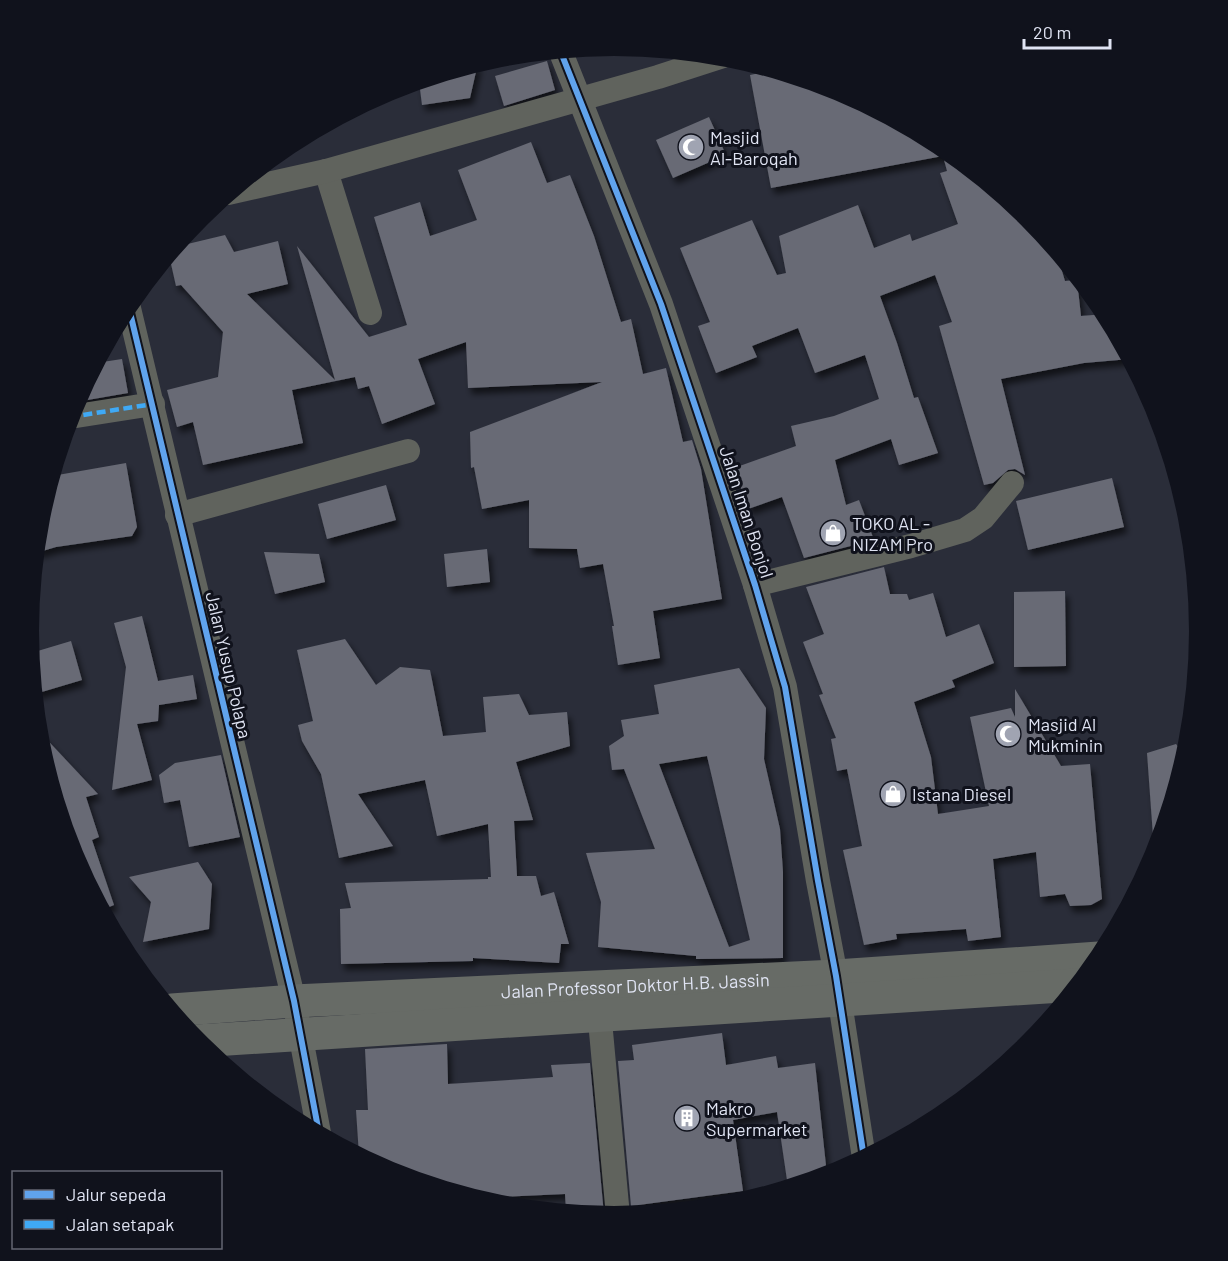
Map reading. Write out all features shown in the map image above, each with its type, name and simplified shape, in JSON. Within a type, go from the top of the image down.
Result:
[{"type":"highway","name":"Jalan Professor Doktor H.B. Jassin","points":[[838,989],[1085,960]]},
{"type":"highway","name":"Jalan Professor Doktor H.B. Jassin","points":[[181,1009],[294,1001],[598,1001],[838,989],[1067,985]]},
{"type":"highway","name":"Jalan Professor Doktor H.B. Jassin","points":[[210,1040],[300,1033],[598,1001]]},
{"type":"street","name":"Jalan Iman Bonjol","points":[[563,58],[661,304],[755,585],[785,687],[838,989],[863,1149]]},
{"type":"street","points":[[245,190],[326,171],[703,63]]},
{"type":"street","points":[[326,171],[370,313]]},
{"type":"street","name":"Jalan Yusup Polapa","points":[[132,318],[294,1001],[317,1122]]},
{"type":"street","points":[[81,415],[153,404]]},
{"type":"street","points":[[177,515],[408,451]]},
{"type":"street","points":[[755,585],[965,530],[983,518],[1012,483]]},
{"type":"street","points":[[598,1001],[617,1206]]},
{"type":"building","points":[[547,61],[555,90],[504,106],[495,76]]},
{"type":"building","points":[[476,73],[470,98],[422,105],[420,89]]},
{"type":"building","points":[[750,75],[763,75],[834,99],[902,133],[940,157],[771,188]]},
{"type":"building","name":"Masjid Al-Baroqah","points":[[709,117],[726,155],[673,178],[656,140]]},
{"type":"building","points":[[531,142],[547,183],[570,175],[594,236],[621,322],[631,319],[643,374],[666,368],[683,442],[692,440],[701,469],[722,599],[653,611],[660,658],[618,665],[603,564],[580,568],[577,549],[529,548],[529,500],[482,509],[474,467],[471,468],[470,432],[602,382],[468,388],[466,342],[418,359],[435,404],[382,424],[369,386],[358,389],[355,377],[292,390],[303,443],[203,465],[193,422],[177,427],[167,390],[218,377],[223,332],[181,285],[176,286],[171,264],[189,244],[225,235],[234,252],[278,241],[288,284],[247,294],[335,380],[297,246],[369,337],[407,325],[374,217],[420,202],[430,236],[477,220],[458,170]]},
{"type":"building","points":[[944,160],[993,198],[1046,251],[1062,270],[1065,281],[1070,281],[1078,292],[1081,316],[1094,315],[1121,360],[1084,363],[1001,379],[1025,475],[1015,469],[1008,470],[993,483],[984,485],[939,326],[952,322],[935,275],[880,296],[914,398],[918,397],[938,453],[899,465],[891,439],[835,460],[846,505],[859,500],[874,540],[804,558],[782,497],[748,509],[734,468],[796,446],[791,426],[834,416],[879,399],[865,355],[815,373],[798,328],[752,346],[757,357],[716,373],[698,326],[710,322],[680,248],[752,220],[777,275],[786,273],[779,236],[858,205],[874,248],[910,234],[912,241],[958,224],[940,173],[947,171]]},
{"type":"building","points":[[122,359],[128,393],[87,400],[98,376],[106,361]]},
{"type":"building","points":[[126,463],[137,527],[132,536],[45,550],[61,474]]},
{"type":"building","points":[[1112,478],[1124,527],[1028,550],[1016,501]]},
{"type":"building","points":[[386,485],[396,520],[327,539],[318,504]]},
{"type":"building","points":[[487,549],[490,582],[447,587],[444,554]]},
{"type":"building","points":[[264,552],[319,554],[325,582],[275,594]]},
{"type":"building","points":[[884,567],[890,594],[907,594],[909,600],[933,593],[946,637],[979,624],[994,663],[952,680],[955,687],[914,702],[931,757],[938,814],[989,806],[970,717],[1011,708],[1015,717],[1015,689],[1061,766],[1090,764],[1102,899],[1091,905],[1070,906],[1065,894],[1040,897],[1036,852],[993,859],[1001,937],[968,941],[966,929],[896,934],[897,939],[864,945],[843,850],[862,846],[847,769],[837,771],[831,739],[836,738],[819,695],[823,694],[803,642],[824,634],[806,587]]},
{"type":"building","points":[[1065,591],[1066,666],[1014,667],[1014,592]]},
{"type":"building","points":[[142,616],[158,681],[193,675],[197,699],[159,705],[158,721],[137,724],[152,780],[112,790],[126,667],[114,623]]},
{"type":"building","points":[[345,639],[376,685],[400,667],[430,670],[443,736],[486,732],[483,697],[519,694],[529,715],[567,712],[570,746],[516,762],[533,820],[514,821],[517,876],[536,876],[541,896],[554,892],[569,944],[561,944],[559,963],[473,958],[473,961],[341,964],[340,909],[351,908],[345,883],[488,879],[491,877],[488,824],[437,836],[425,780],[358,794],[393,846],[339,858],[321,774],[302,741],[298,725],[313,721],[297,650]]},
{"type":"building","points":[[71,641],[82,680],[43,692],[40,650]]},
{"type":"building","points":[[739,668],[766,708],[764,759],[780,829],[783,872],[783,958],[696,959],[696,956],[598,947],[601,902],[586,853],[655,849],[624,769],[612,770],[609,746],[624,736],[621,720],[659,714],[654,685]],"holes":[[[707,756],[750,940],[729,947],[659,764]]]},
{"type":"building","points":[[50,743],[98,794],[86,797],[99,837],[92,840],[114,905],[110,907],[83,851],[59,779]]},
{"type":"building","points":[[1176,744],[1177,746],[1153,830],[1147,753]]},
{"type":"building","points":[[221,755],[240,837],[189,847],[180,800],[164,803],[159,775],[175,763]]},
{"type":"building","points":[[198,862],[212,884],[209,929],[143,942],[151,902],[129,877]]},
{"type":"building","name":"Makro Supermarket","points":[[722,1033],[726,1065],[776,1056],[778,1068],[815,1063],[826,1165],[787,1179],[777,1112],[733,1120],[743,1190],[631,1205],[618,1061],[634,1060],[632,1045]]},
{"type":"building","points":[[447,1044],[448,1084],[553,1077],[551,1065],[590,1063],[603,1205],[566,1203],[565,1194],[514,1196],[465,1186],[394,1162],[358,1145],[356,1110],[368,1110],[365,1049]]},
{"type":"marked path","points":[[81,415],[153,404]]},
{"type":"cycle path","points":[[563,58],[661,304],[755,585],[785,687],[836,976],[863,1149]]},
{"type":"cycle path","points":[[131,318],[294,1001],[317,1122]]},
{"type":"place","name":"Masjid Al-Baroqah","points":[[691,147]]},
{"type":"place","name":"TOKO AL - NIZAM Pro","points":[[833,533]]},
{"type":"place","name":"Masjid Al Mukminin","points":[[1008,734]]},
{"type":"place","name":"Istana Diesel","points":[[893,794]]},
{"type":"place","name":"Makro Supermarket","points":[[687,1118]]}]
